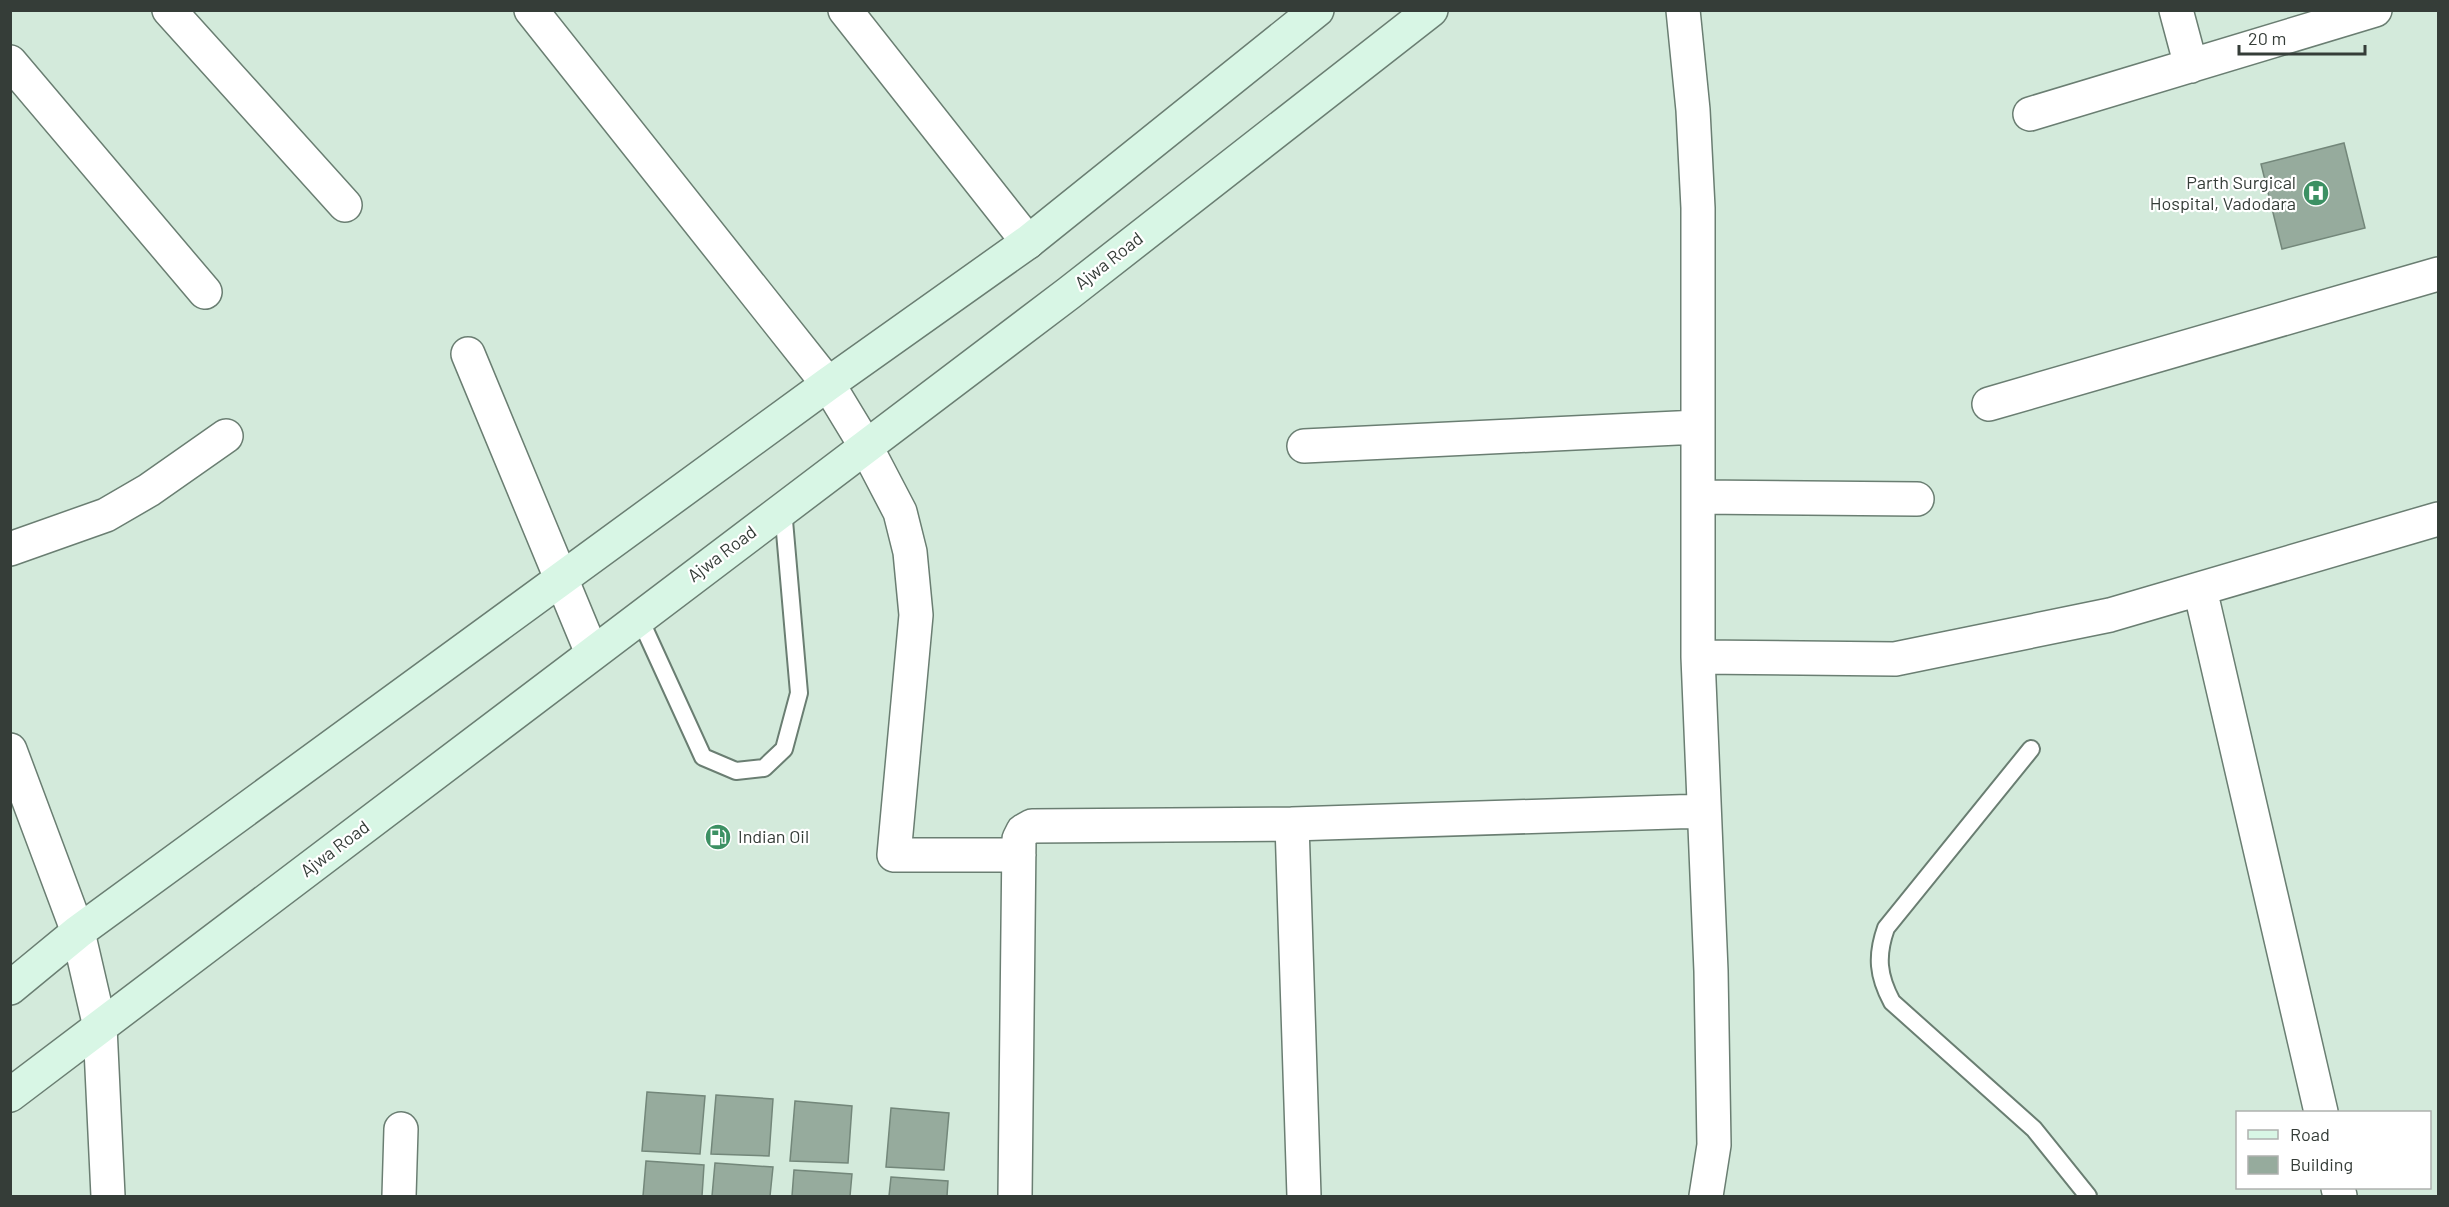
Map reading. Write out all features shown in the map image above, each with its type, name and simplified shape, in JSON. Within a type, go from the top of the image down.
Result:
[{"type":"main road","name":"Ajwa Road","points":[[10,1095],[1069,292],[1431,10]]},
{"type":"main road","points":[[10,988],[78,932],[828,384],[1028,242],[1316,11]]},
{"type":"street","points":[[169,10],[345,205]]},
{"type":"street","points":[[531,10],[828,384],[865,445],[900,513],[910,552],[916,615],[894,855],[1019,855]]},
{"type":"street","points":[[845,10],[1028,242]]},
{"type":"street","points":[[1683,10],[1693,110],[1698,208],[1698,657],[1714,1144],[1706,1197]]},
{"type":"street","points":[[2176,10],[2191,66]]},
{"type":"street","points":[[2030,114],[2375,10]]},
{"type":"street","points":[[10,62],[205,292]]},
{"type":"street","points":[[1989,404],[2439,274]]},
{"type":"street","points":[[468,354],[592,653]]},
{"type":"street","points":[[1304,446],[1698,427]]},
{"type":"street","points":[[10,549],[106,515],[149,489],[226,436]]},
{"type":"street","points":[[1698,497],[1917,499]]},
{"type":"street","points":[[1698,657],[1894,659],[2110,615],[2439,519]]},
{"type":"street","points":[[2200,589],[2321,1111]]},
{"type":"street","points":[[10,750],[78,932],[100,1027],[108,1197]]},
{"type":"street","points":[[1014,1197],[1019,839],[1023,831],[1032,826],[1292,824],[1704,811]]},
{"type":"street","points":[[1292,824],[1304,1197]]},
{"type":"street","points":[[399,1197],[401,1128]]},
{"type":"lane","points":[[639,617],[703,757],[736,771],[764,768],[784,749],[799,693],[783,508]]},
{"type":"lane","points":[[2031,749],[1886,928],[1880,943],[1878,962],[1882,982],[1892,1002],[2034,1129],[2088,1197]]},
{"type":"building","points":[[2344,143],[2365,228],[2282,249],[2261,164]]},
{"type":"building","points":[[647,1092],[705,1096],[700,1154],[642,1151]]},
{"type":"building","points":[[716,1095],[773,1099],[769,1156],[711,1154]]},
{"type":"building","points":[[795,1101],[852,1106],[848,1163],[790,1161]]},
{"type":"building","points":[[891,1108],[949,1113],[944,1170],[886,1167]]},
{"type":"building","points":[[646,1161],[704,1165],[702,1196],[643,1196]]},
{"type":"building","points":[[715,1163],[773,1167],[770,1196],[712,1196]]},
{"type":"building","points":[[794,1170],[852,1174],[850,1196],[792,1196]]},
{"type":"building","points":[[891,1177],[948,1181],[947,1196],[889,1196]]},
{"type":"place","name":"Parth Surgical Hospital, Vadodara","points":[[2316,193]]},
{"type":"place","name":"Indian Oil","points":[[718,837]]}]
